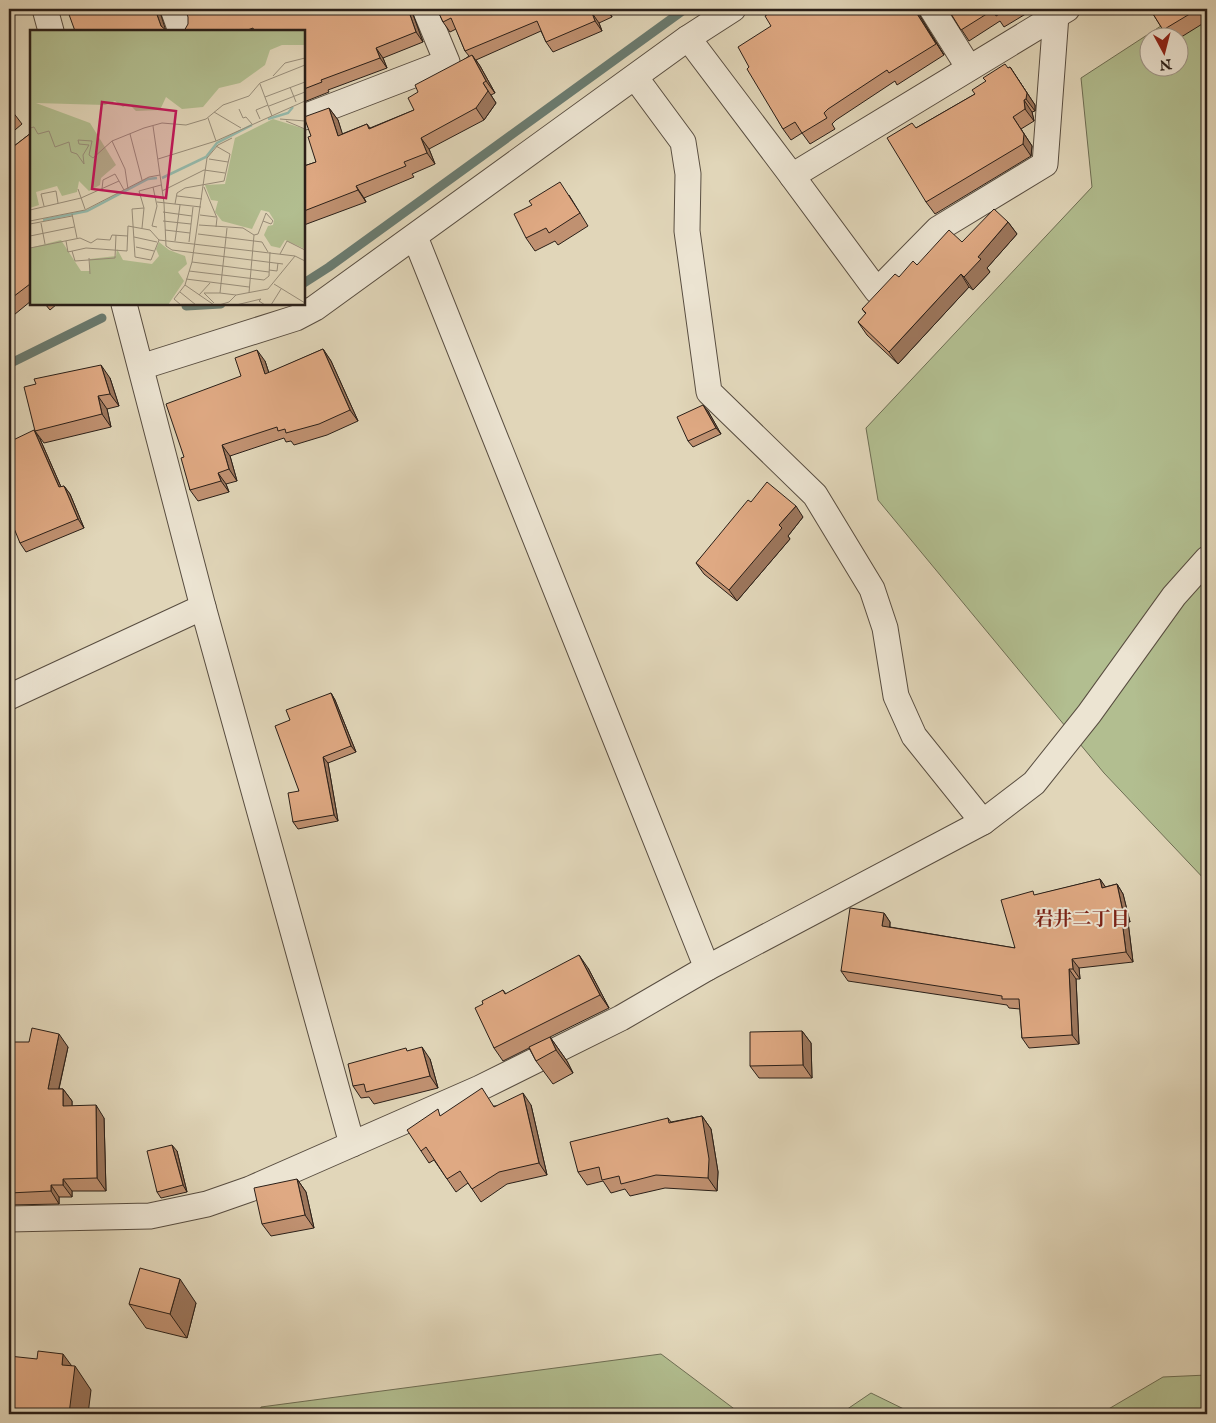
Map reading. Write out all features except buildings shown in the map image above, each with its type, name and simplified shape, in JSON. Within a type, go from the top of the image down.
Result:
[{"type":"street","points":[[45,9],[51,30]]},
{"type":"street","points":[[173,9],[181,30]]},
{"type":"street","points":[[305,117],[447,62],[425,9]]},
{"type":"street","points":[[141,367],[296,318],[315,308],[688,38],[733,9]]},
{"type":"street","points":[[932,9],[969,68]]},
{"type":"street","points":[[688,38],[877,290],[938,229],[1044,164],[1061,12]]},
{"type":"street","points":[[792,176],[1061,12]]},
{"type":"street","points":[[635,77],[684,142],[688,174],[687,231],[709,392],[815,494],[872,589],[885,628],[896,696],[914,736],[983,822]]},
{"type":"street","points":[[415,237],[707,968]]},
{"type":"street","points":[[124,305],[203,607],[352,1144]]},
{"type":"street","points":[[9,1219],[150,1216],[207,1204],[250,1189],[495,1082],[621,1018],[707,968],[983,822],[1034,783],[1089,714],[1174,596],[1207,559]]},
{"type":"street","points":[[9,697],[203,607]]},
{"type":"green space","points":[[1187,9],[1207,9],[1207,882],[1104,773],[878,500],[866,428],[1092,187],[1081,78],[1138,41],[1138,78],[1188,78],[1188,28],[1158,28]]},
{"type":"green space","points":[[661,1354],[741,1414],[259,1414],[261,1407]]},
{"type":"green space","points":[[1207,1375],[1207,1414],[1100,1414],[1163,1377]]},
{"type":"green space","points":[[871,1393],[914,1414],[840,1414]]},
{"type":"waterway","points":[[305,282],[329,267],[685,9]]},
{"type":"waterway","points":[[186,306],[204,305]]},
{"type":"waterway","points":[[9,364],[102,318]]},
{"type":"district","name":"岩井二丁目","points":[[1082,920]]}]
